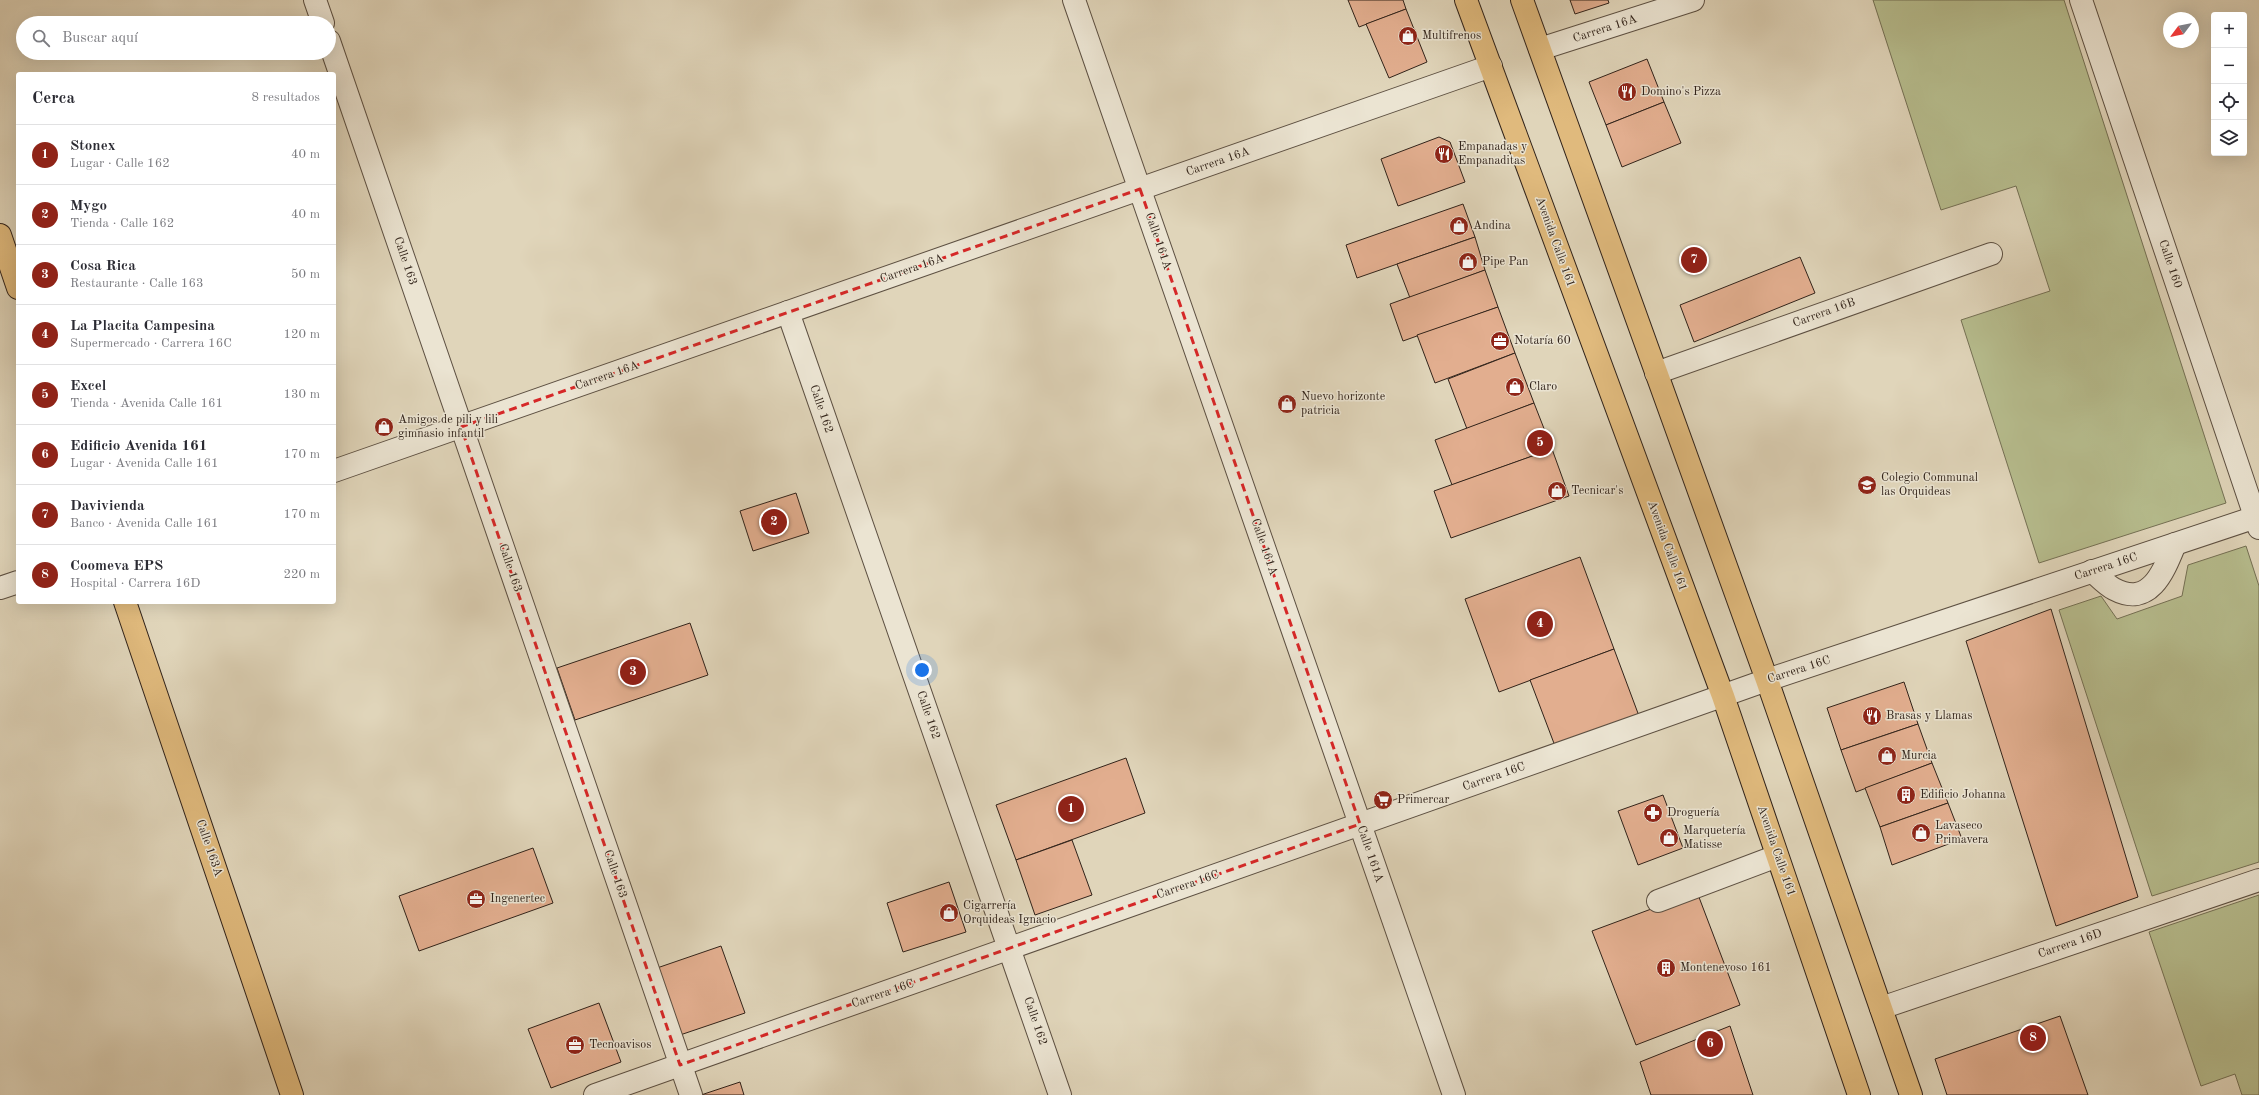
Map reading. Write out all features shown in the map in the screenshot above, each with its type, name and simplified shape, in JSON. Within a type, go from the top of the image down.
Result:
[{"type":"main road","name":"Avenida Calle 161","points":[[1466,0],[1723,696],[1859,1095]]},
{"type":"main road","points":[[1522,0],[1767,680],[1911,1095]]},
{"type":"main road","points":[[0,235],[16,282]]},
{"type":"main road","name":"Calle 163A","points":[[126,604],[292,1095]]},
{"type":"street","points":[[315,0],[321,16]]},
{"type":"street","name":"Calle 161A","points":[[1074,0],[1454,1095]]},
{"type":"street","name":"Carrera 16A","points":[[1540,49],[1693,0]]},
{"type":"street","name":"Calle 160","points":[[2081,0],[2258,520]]},
{"type":"street","name":"Calle 163","points":[[336,60],[691,1095]]},
{"type":"street","name":"Carrera 16A","points":[[336,470],[1490,66]]},
{"type":"street","name":"Carrera 16B","points":[[1656,373],[1992,254]]},
{"type":"street","name":"Calle 162","points":[[788,312],[1060,1095]]},
{"type":"street","name":"Carrera 16C","points":[[595,1095],[1767,680],[2092,571],[2175,544],[2258,520]]},
{"type":"street","points":[[2092,571],[2112,588],[2124,594],[2138,595],[2150,587],[2164,571],[2175,544]]},
{"type":"street","points":[[0,588],[16,583]]},
{"type":"street","points":[[1658,901],[1777,856]]},
{"type":"street","name":"Carrera 16D","points":[[1881,1008],[2259,880]]},
{"type":"highlighted area","points":[[1140,189],[1360,824],[680,1065],[461,427]]},
{"type":"green space","points":[[1873,0],[2064,0],[2226,503],[2039,563],[1961,320],[2050,291],[2016,186],[1941,210]]},
{"type":"green space","points":[[2246,546],[2259,586],[2259,862],[2152,896],[2059,610],[2101,596],[2117,619],[2182,596],[2188,565]]},
{"type":"green space","points":[[2259,895],[2259,1095],[2242,1095],[2235,1074],[2201,1086],[2149,932]]},
{"type":"building","points":[[1348,0],[1403,0],[1406,9],[1359,27]]},
{"type":"building","points":[[1570,0],[1608,0],[1609,3],[1575,14]]},
{"type":"building","points":[[1406,9],[1427,62],[1389,78],[1366,24]]},
{"type":"building","name":"Domino's Pizza","points":[[1647,59],[1664,102],[1606,125],[1589,82]]},
{"type":"building","points":[[1664,102],[1681,143],[1622,167],[1606,125]]},
{"type":"building","points":[[1439,137],[1450,142],[1465,182],[1398,206],[1381,159]]},
{"type":"building","points":[[1463,204],[1475,237],[1357,278],[1346,245]]},
{"type":"building","points":[[1475,237],[1485,270],[1410,298],[1397,264]]},
{"type":"building","points":[[1800,257],[1815,293],[1694,342],[1680,305]]},
{"type":"building","points":[[1485,270],[1498,307],[1403,341],[1390,304]]},
{"type":"building","points":[[1498,307],[1515,353],[1435,383],[1417,335]]},
{"type":"building","points":[[1515,353],[1534,403],[1467,429],[1448,379]]},
{"type":"building","points":[[1534,403],[1552,449],[1452,485],[1435,440]]},
{"type":"building","points":[[1552,449],[1569,496],[1451,538],[1434,491]]},
{"type":"building","points":[[796,493],[809,533],[753,551],[740,511]]},
{"type":"building","points":[[1580,557],[1614,649],[1499,692],[1465,599]]},
{"type":"building","points":[[2051,609],[2138,897],[2056,926],[1966,641]]},
{"type":"building","points":[[690,623],[708,675],[575,720],[557,668]]},
{"type":"building","points":[[1614,649],[1639,716],[1555,746],[1530,680]]},
{"type":"building","name":"Brasas y Llamas","points":[[1904,682],[1918,724],[1841,750],[1827,708]]},
{"type":"building","name":"Murcia","points":[[1918,724],[1932,763],[1856,792],[1841,750]]},
{"type":"building","points":[[1126,758],[1145,813],[1016,860],[996,805]]},
{"type":"building","name":"Edificio Johanna","points":[[1932,763],[1948,803],[1880,827],[1865,788]]},
{"type":"building","points":[[1663,795],[1683,848],[1638,865],[1618,811]]},
{"type":"building","name":"Lavaseco Primavera","points":[[1948,803],[1962,839],[1892,865],[1880,827]]},
{"type":"building","points":[[1072,840],[1092,895],[1035,915],[1016,860]]},
{"type":"building","name":"Ingenertec","points":[[533,848],[553,903],[419,951],[399,896]]},
{"type":"building","points":[[949,882],[966,932],[903,952],[887,903]]},
{"type":"building","name":"Montenevoso 161","points":[[1697,892],[1740,1005],[1636,1045],[1592,931]]},
{"type":"building","points":[[721,946],[745,1013],[680,1035],[657,968]]},
{"type":"building","name":"Tecnoavisos","points":[[599,1003],[621,1062],[551,1088],[528,1029]]},
{"type":"building","points":[[2060,1016],[2088,1095],[1947,1095],[1935,1059]]},
{"type":"building","points":[[1730,1026],[1753,1095],[1651,1095],[1640,1062]]},
{"type":"building","points":[[740,1082],[744,1095],[701,1095]]},
{"type":"place","name":"Multifrenos","points":[[1408,36]]},
{"type":"place","name":"Domino's Pizza","points":[[1627,92]]},
{"type":"place","name":"Empanadas y Empanaditas","points":[[1444,154]]},
{"type":"place","name":"Andina","points":[[1459,226]]},
{"type":"place","name":"Davivienda","points":[[1694,260]]},
{"type":"place","name":"Pipe Pan","points":[[1468,262]]},
{"type":"place","name":"Notaría 60","points":[[1500,341]]},
{"type":"place","name":"Claro","points":[[1515,387]]},
{"type":"place","name":"Nuevo horizonte patricia","points":[[1287,404]]},
{"type":"place","name":"Amigos de pili y lili gimnasio infantil","points":[[384,427]]},
{"type":"place","name":"Excel","points":[[1540,443]]},
{"type":"place","name":"Colegio Communal las Orquideas","points":[[1867,485]]},
{"type":"place","name":"Tecnicar's","points":[[1557,491]]},
{"type":"place","name":"Mygo","points":[[774,522]]},
{"type":"place","name":"La Placita Campesina","points":[[1540,624]]},
{"type":"place","name":"Cosa Rica","points":[[633,672]]},
{"type":"place","name":"Brasas y Llamas","points":[[1872,716]]},
{"type":"place","name":"Murcia","points":[[1887,756]]},
{"type":"place","name":"Edificio Johanna","points":[[1906,795]]},
{"type":"place","name":"Primercar","points":[[1383,800]]},
{"type":"place","name":"Stonex","points":[[1071,809]]},
{"type":"place","name":"Droguería","points":[[1653,813]]},
{"type":"place","name":"Lavaseco Primavera","points":[[1921,833]]},
{"type":"place","name":"Marquetería Matisse","points":[[1669,838]]},
{"type":"place","name":"Ingenertec","points":[[476,899]]},
{"type":"place","name":"Cigarrería Orquideas Ignacio","points":[[949,913]]},
{"type":"place","name":"Montenevoso 161","points":[[1666,968]]},
{"type":"place","name":"Coomeva EPS","points":[[2033,1038]]},
{"type":"place","name":"Edificio Avenida 161","points":[[1710,1044]]},
{"type":"place","name":"Tecnoavisos","points":[[575,1045]]}]
